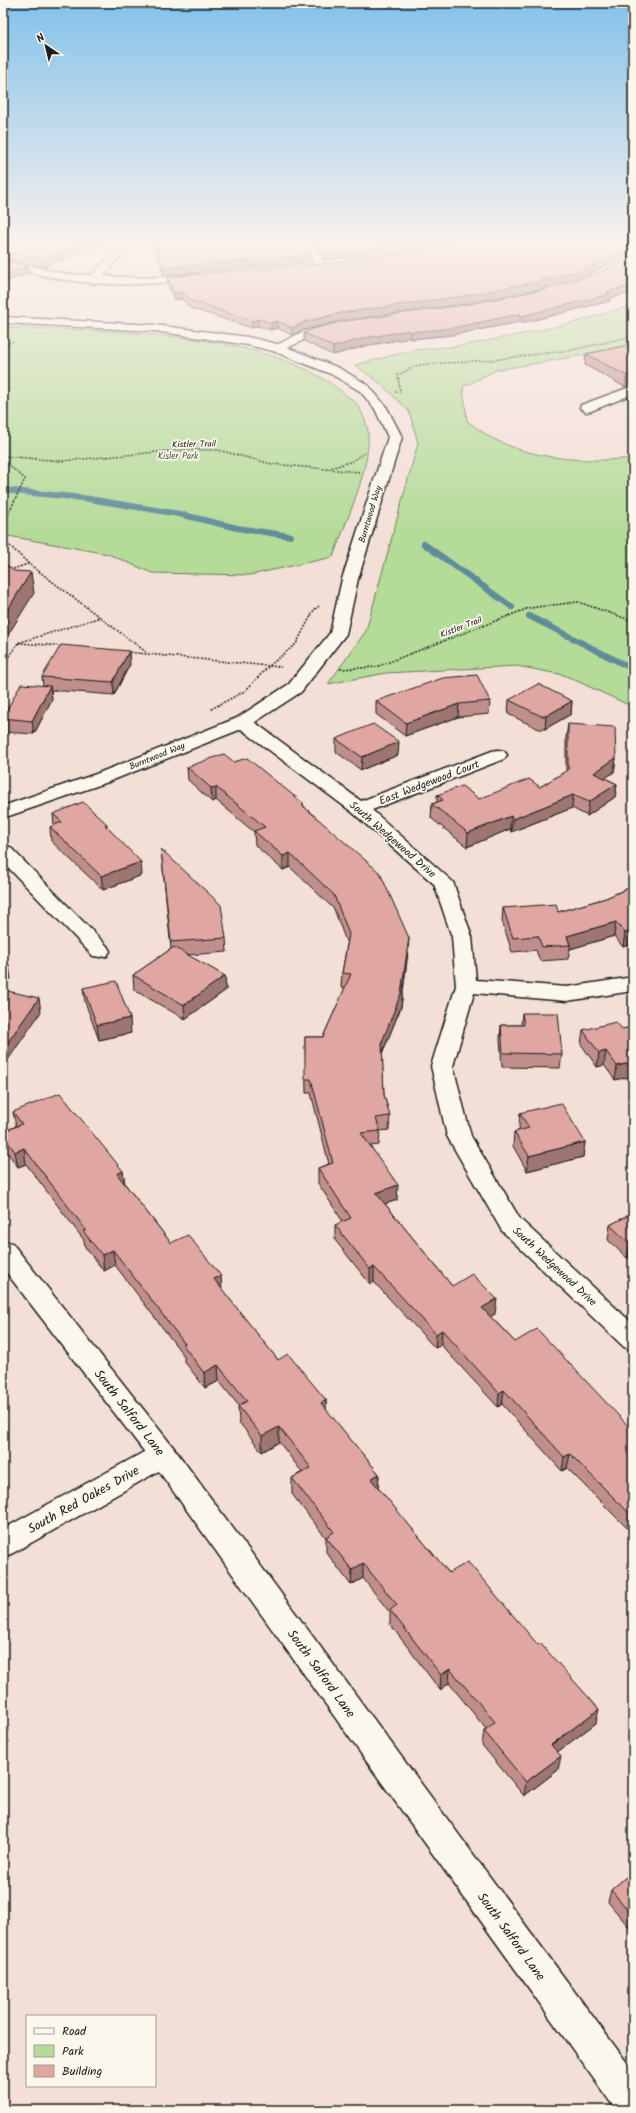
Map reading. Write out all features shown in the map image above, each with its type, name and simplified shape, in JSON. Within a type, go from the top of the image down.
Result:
[{"type":"street","name":"Burntwood Way","points":[[3,812],[102,778],[242,722],[295,688],[338,634],[350,579],[395,437],[381,408],[364,388],[335,371],[277,348],[238,340]]},
{"type":"street","points":[[277,348],[294,340]]},
{"type":"street","points":[[586,408],[633,390]]},
{"type":"street","name":"South Wedgewood Drive","points":[[242,722],[359,808],[444,882],[462,937],[466,986],[442,1066],[458,1136],[511,1225],[633,1340]]},
{"type":"street","name":"East Wedgewood Court","points":[[359,808],[498,755]]},
{"type":"street","points":[[3,851],[100,951]]},
{"type":"street","points":[[466,986],[567,994],[633,984]]},
{"type":"street","name":"South Salford Lane","points":[[3,1250],[164,1455],[633,2102]]},
{"type":"street","name":"South Red Oakes Drive","points":[[3,1544],[164,1455]]},
{"type":"path","points":[[371,396],[400,392],[398,375],[418,365],[492,360],[572,350],[617,340]]},
{"type":"path","name":"Kistler Trail","points":[[3,456],[62,461],[179,450],[218,450],[272,464],[384,472]]},
{"type":"path","points":[[328,469],[352,461],[368,450]]},
{"type":"path","points":[[3,460],[25,479],[3,525]]},
{"type":"path","points":[[3,545],[9,546],[29,564],[147,653]]},
{"type":"path","points":[[9,570],[29,564]]},
{"type":"path","name":"Kistler Trail","points":[[124,651],[309,671],[376,667],[529,608],[578,602],[633,620]]},
{"type":"path","points":[[207,711],[245,691],[270,666],[296,644],[314,610],[320,606]]},
{"type":"path","points":[[3,665],[18,643],[101,617]]},
{"type":"path","points":[[18,643],[71,647]]},
{"type":"green space","name":"Kisler Park","points":[[3,340],[195,340],[226,345],[270,356],[309,371],[342,392],[356,403],[366,423],[368,430],[368,447],[365,463],[356,496],[333,557],[250,575],[152,573],[108,554],[3,535]]},
{"type":"green space","points":[[493,340],[633,340],[633,344],[597,353],[496,370],[463,387],[467,421],[490,437],[506,445],[542,455],[579,460],[633,458],[633,707],[564,675],[517,666],[386,673],[328,684],[366,631],[418,443],[409,411],[380,383],[355,365],[414,350],[460,346]]},
{"type":"building","points":[[318,340],[359,340],[333,347]]},
{"type":"building","points":[[633,344],[633,374],[627,376],[586,354]]},
{"type":"building","points":[[3,563],[14,571],[31,572],[3,617]]},
{"type":"building","points":[[61,645],[129,651],[113,682],[42,677]]},
{"type":"building","points":[[477,675],[490,701],[459,704],[406,723],[376,701],[443,678]]},
{"type":"building","points":[[21,684],[50,686],[32,721],[3,718]]},
{"type":"building","points":[[538,684],[572,701],[546,716],[541,716],[509,700]]},
{"type":"building","points":[[373,724],[399,742],[362,757],[336,739]]},
{"type":"building","points":[[568,724],[615,727],[616,758],[594,773],[617,784],[589,802],[573,795],[513,819],[511,816],[468,833],[432,804],[443,800],[437,795],[462,786],[479,799],[529,779],[540,787],[568,770]]},
{"type":"building","points":[[224,754],[234,762],[247,758],[304,804],[302,805],[380,873],[409,938],[401,993],[382,1042],[384,1095],[390,1116],[376,1118],[380,1131],[361,1133],[398,1185],[376,1193],[452,1286],[472,1274],[497,1299],[482,1308],[515,1342],[537,1329],[633,1431],[633,1517],[570,1454],[564,1457],[504,1390],[499,1393],[442,1330],[436,1334],[374,1267],[370,1269],[335,1225],[351,1218],[318,1168],[333,1163],[311,1079],[305,1079],[305,1037],[323,1037],[351,974],[342,973],[349,934],[334,895],[290,853],[283,856],[254,831],[265,827],[216,787],[211,788],[187,767]]},
{"type":"building","points":[[83,802],[107,824],[105,825],[141,862],[101,876],[50,827],[62,822],[53,814]]},
{"type":"building","points":[[161,849],[221,905],[226,938],[171,942]]},
{"type":"building","points":[[633,886],[633,930],[625,933],[616,922],[567,936],[570,945],[542,947],[538,936],[513,938],[503,908],[556,904],[558,912],[606,898]]},
{"type":"building","points":[[174,947],[225,976],[184,1005],[133,975]]},
{"type":"building","points":[[3,958],[9,965],[3,967]]},
{"type":"building","points":[[116,981],[130,1018],[97,1025],[83,988]]},
{"type":"building","points":[[3,990],[39,998],[3,1049]]},
{"type":"building","points":[[522,1013],[558,1013],[562,1054],[503,1053],[501,1025],[524,1025]]},
{"type":"building","points":[[616,1022],[622,1029],[633,1027],[633,1062],[617,1066],[606,1051],[599,1053],[583,1030]]},
{"type":"building","points":[[60,1093],[123,1171],[117,1174],[171,1243],[188,1235],[221,1276],[214,1279],[278,1360],[288,1354],[326,1400],[321,1403],[379,1474],[371,1479],[449,1573],[468,1562],[538,1645],[540,1643],[599,1709],[551,1745],[561,1756],[526,1782],[484,1731],[495,1722],[450,1669],[441,1675],[390,1610],[397,1605],[363,1563],[352,1570],[326,1537],[334,1532],[292,1478],[311,1468],[279,1427],[262,1436],[238,1406],[247,1401],[218,1365],[204,1373],[183,1345],[185,1344],[113,1250],[102,1255],[83,1231],[86,1230],[24,1148],[15,1152],[3,1135],[3,1132],[22,1124],[13,1112]]},
{"type":"building","points":[[561,1103],[585,1142],[529,1156],[514,1132],[529,1128],[520,1113]]},
{"type":"building","points":[[633,1213],[633,1242],[630,1244],[610,1225]]},
{"type":"building","points":[[633,1871],[633,1916],[611,1890]]},
{"type":"waterway","points":[[3,490],[83,498],[179,514],[237,528],[290,536]]},
{"type":"waterway","points":[[424,544],[512,607]]},
{"type":"waterway","points":[[529,616],[633,669]]}]
